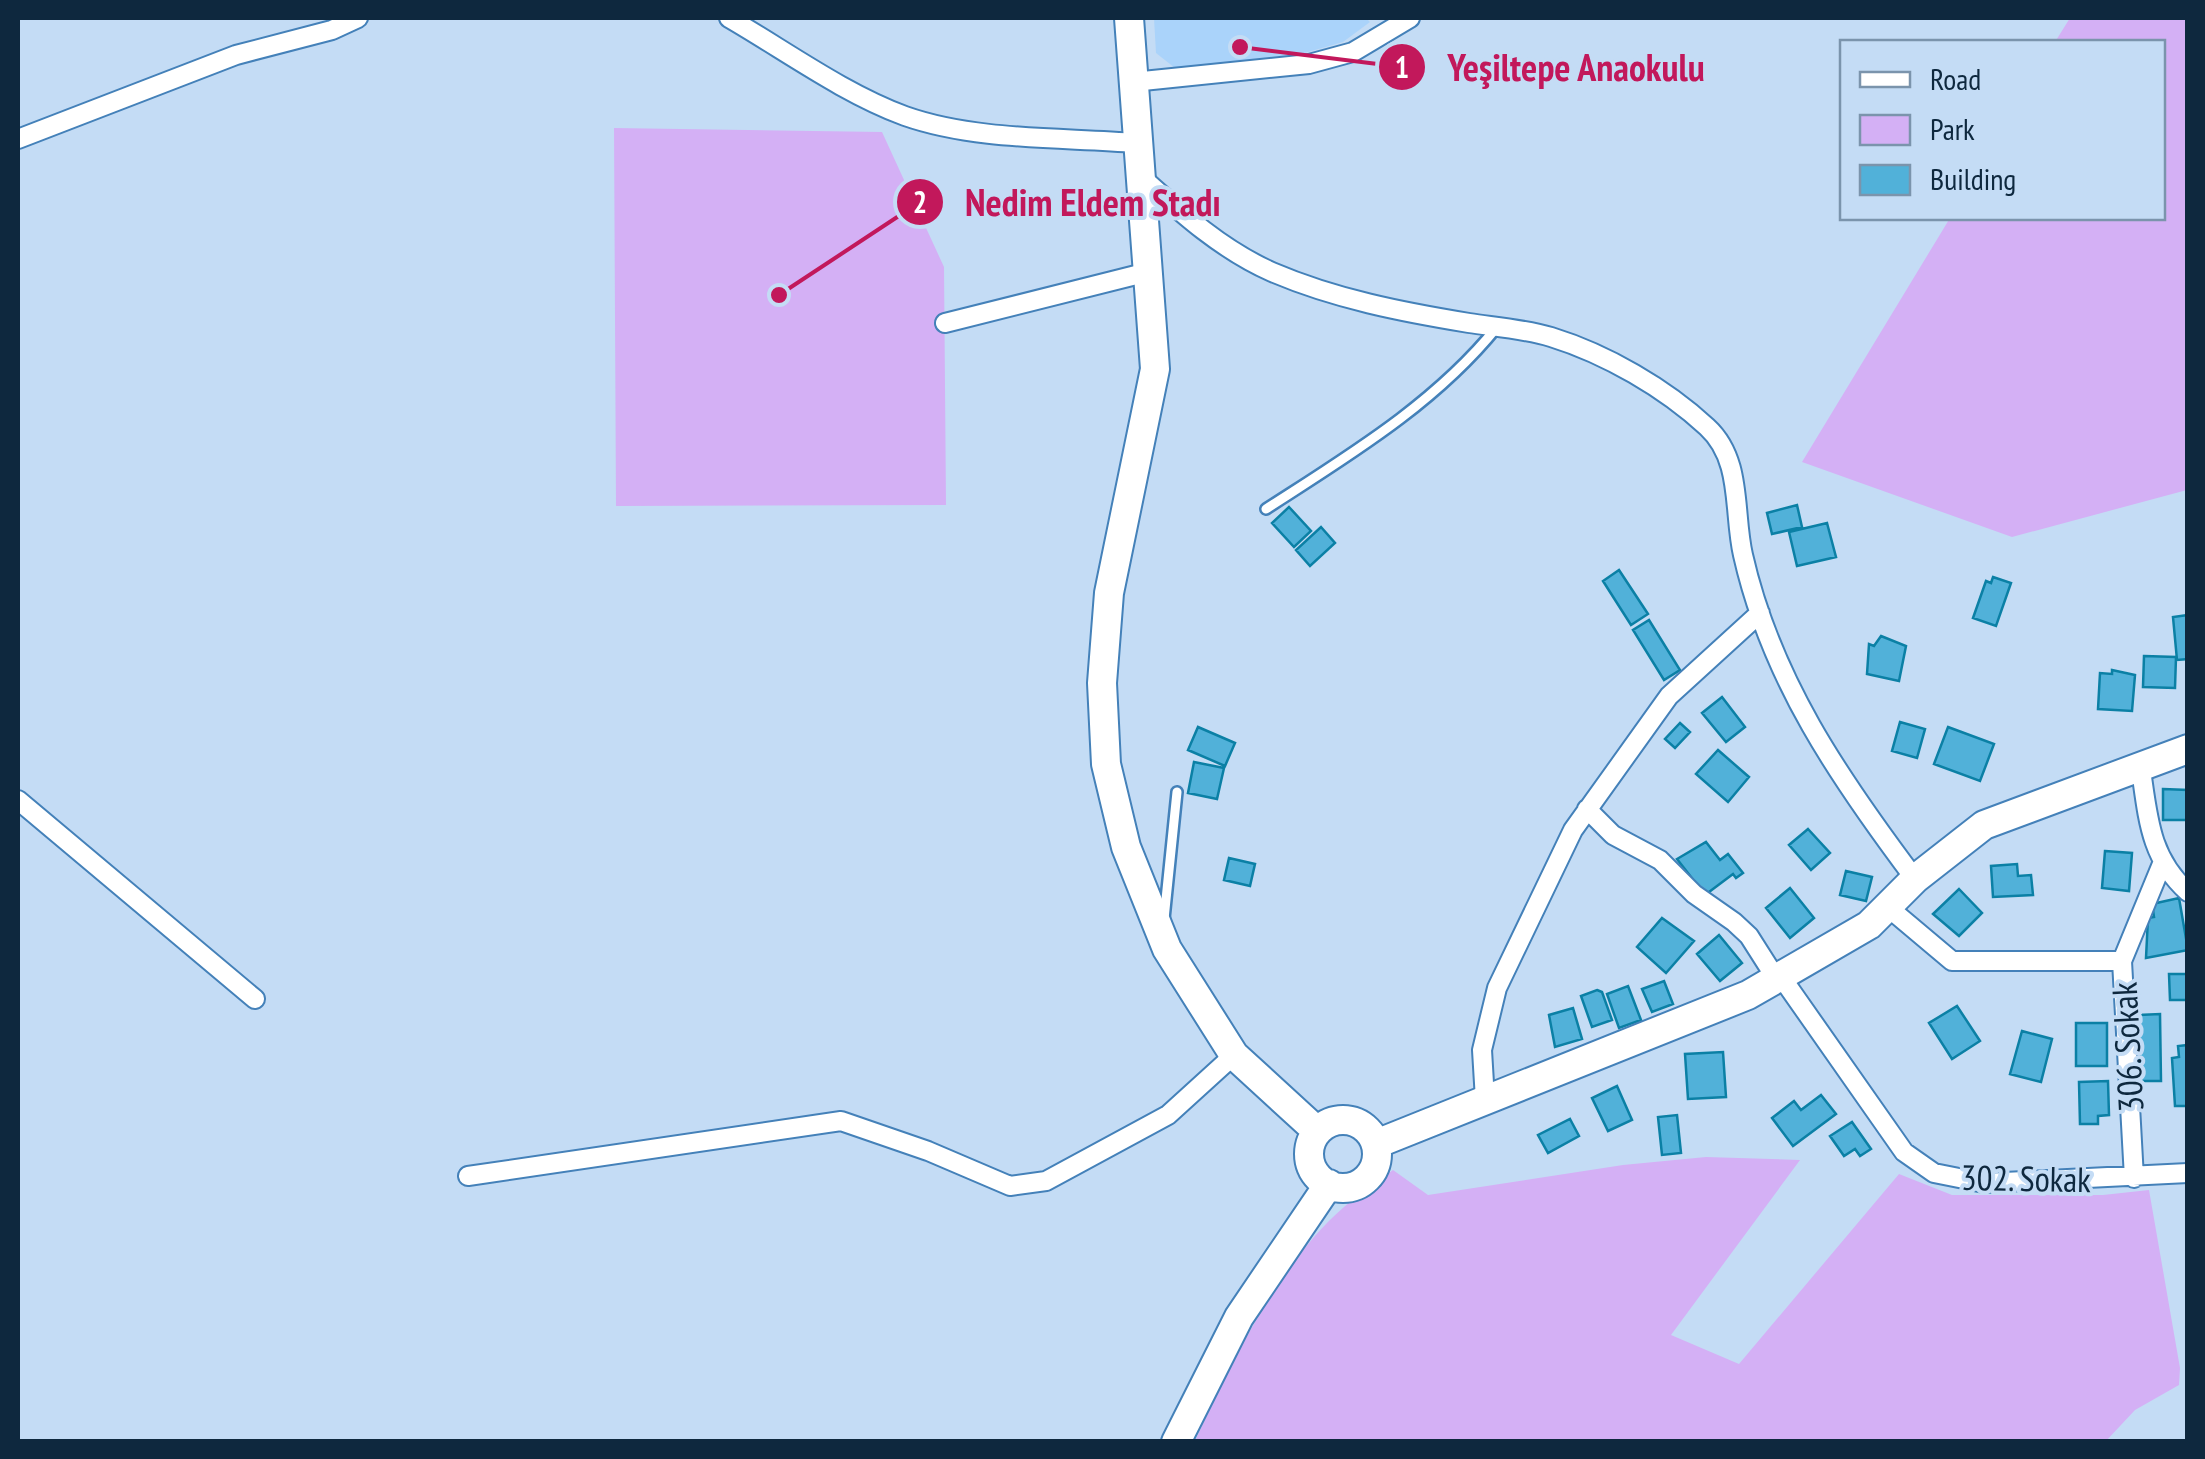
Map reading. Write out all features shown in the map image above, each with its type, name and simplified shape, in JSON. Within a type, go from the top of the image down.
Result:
[{"type":"street","points":[[18,139],[236,54],[332,30],[358,18]]},
{"type":"street","points":[[729,18],[864,98],[904,116],[963,129],[1136,143]]},
{"type":"street","points":[[1129,18],[1156,369],[1108,593],[1102,726],[1126,846],[1162,938],[1234,1055],[1318,1131]]},
{"type":"street","points":[[1133,82],[1309,64],[1352,52],[1387,23],[1410,18]]},
{"type":"street","points":[[1138,174],[1189,220],[1270,271],[1394,310],[1552,337],[1642,380],[1710,429],[1732,468],[1741,545],[1772,652],[1811,729],[1915,878]]},
{"type":"street","points":[[945,324],[1148,272]]},
{"type":"street","points":[[1484,1100],[1482,1050],[1497,988],[1587,809],[1668,696],[1760,614]]},
{"type":"street","points":[[1376,1144],[1780,979],[1848,940],[1890,908],[1915,878],[1984,824],[2142,770],[2188,750]]},
{"type":"street","points":[[2142,770],[2150,834],[2162,864],[2188,892]]},
{"type":"street","points":[[18,800],[255,999]]},
{"type":"street","name":"302. Sokak","points":[[1587,809],[1614,835],[1678,874],[1694,894],[1749,936],[1904,1152],[1919,1166],[1947,1178],[1984,1183],[2134,1178],[2188,1172]]},
{"type":"street","name":"306. Sokak","points":[[2134,1178],[2122,961],[2162,864]]},
{"type":"street","points":[[1890,908],[1952,961],[2122,961]]},
{"type":"street","points":[[468,1176],[841,1121],[928,1150],[1010,1186],[1046,1181],[1168,1114],[1234,1055]]},
{"type":"street","points":[[1350,1120],[1360,1125],[1376,1144],[1375,1164],[1362,1182],[1340,1187],[1329,1184],[1310,1161],[1318,1131],[1326,1124],[1350,1120]]},
{"type":"street","points":[[1176,1442],[1239,1317],[1329,1184]]},
{"type":"lane","points":[[1266,508],[1401,418],[1478,351],[1497,327]]},
{"type":"lane","points":[[1162,938],[1177,792]]},
{"type":"shaded area","points":[[1154,18],[1366,18],[1370,22],[1343,42],[1301,54],[1175,68],[1156,53]]},
{"type":"green space","points":[[2070,18],[2187,18],[2187,490],[2012,537],[1802,462],[1949,220],[2165,220],[2165,40],[2056,40]]},
{"type":"green space","points":[[614,128],[882,132],[944,267],[946,505],[616,506]]},
{"type":"green space","points":[[1706,1157],[1800,1160],[1671,1335],[1739,1364],[1899,1174],[1952,1195],[2103,1195],[2149,1190],[2180,1368],[2179,1385],[2135,1410],[2106,1441],[1195,1441],[1258,1316],[1298,1257],[1344,1207],[1393,1170],[1428,1195],[1623,1165]]},
{"type":"building","points":[[1797,505],[1802,527],[1772,534],[1767,513]]},
{"type":"building","points":[[1289,507],[1311,531],[1294,547],[1272,523]]},
{"type":"building","points":[[1827,523],[1836,557],[1797,566],[1789,532]]},
{"type":"building","points":[[1321,527],[1335,543],[1310,566],[1296,550]]},
{"type":"building","points":[[1619,570],[1648,614],[1631,625],[1603,581]]},
{"type":"building","points":[[1993,577],[2011,583],[1996,626],[1973,618],[1986,581],[1991,583]]},
{"type":"building","points":[[2188,615],[2188,659],[2177,660],[2173,617]]},
{"type":"building","points":[[1649,620],[1680,670],[1664,680],[1633,630]]},
{"type":"building","points":[[1881,636],[1906,646],[1899,681],[1867,674],[1869,644],[1874,646]]},
{"type":"building","points":[[2144,656],[2176,657],[2175,688],[2143,687]]},
{"type":"building","points":[[2112,670],[2135,675],[2132,711],[2098,709],[2100,673],[2112,674]]},
{"type":"building","points":[[1722,697],[1745,727],[1726,742],[1702,713]]},
{"type":"building","points":[[1900,722],[1925,729],[1917,758],[1892,751]]},
{"type":"building","points":[[1680,723],[1690,732],[1675,748],[1665,739]]},
{"type":"building","points":[[1198,727],[1235,743],[1225,766],[1188,750]]},
{"type":"building","points":[[1948,727],[1994,744],[1980,781],[1934,764]]},
{"type":"building","points":[[1718,750],[1749,777],[1728,802],[1696,774]]},
{"type":"building","points":[[1194,762],[1224,768],[1217,799],[1188,793]]},
{"type":"building","points":[[2163,789],[2188,790],[2188,820],[2163,820]]},
{"type":"building","points":[[1808,829],[1830,853],[1811,870],[1789,845]]},
{"type":"building","points":[[1706,842],[1720,860],[1728,854],[1743,873],[1736,878],[1733,874],[1705,895],[1677,859]]},
{"type":"building","points":[[2105,851],[2132,853],[2129,891],[2102,888]]},
{"type":"building","points":[[1229,858],[1255,864],[1250,886],[1224,880]]},
{"type":"building","points":[[2017,864],[2018,876],[2031,875],[2033,895],[1993,897],[1991,866]]},
{"type":"building","points":[[1846,871],[1872,877],[1866,901],[1840,895]]},
{"type":"building","points":[[1790,888],[1814,918],[1790,938],[1766,908]]},
{"type":"building","points":[[1959,889],[1982,913],[1959,936],[1933,914]]},
{"type":"building","points":[[2179,898],[2188,950],[2146,958],[2148,918],[2154,917],[2152,904]]},
{"type":"building","points":[[1662,918],[1694,941],[1666,973],[1637,947]]},
{"type":"building","points":[[1719,935],[1742,963],[1720,981],[1697,954]]},
{"type":"building","points":[[2169,974],[2188,974],[2188,1000],[2170,1000]]},
{"type":"building","points":[[1664,981],[1673,1004],[1652,1012],[1642,989]]},
{"type":"building","points":[[1628,986],[1641,1020],[1619,1028],[1607,994]]},
{"type":"building","points":[[1602,992],[1612,1020],[1592,1027],[1581,996]]},
{"type":"building","points":[[1957,1006],[1980,1041],[1952,1059],[1929,1023]]},
{"type":"building","points":[[1573,1008],[1582,1039],[1555,1047],[1549,1015]]},
{"type":"building","points":[[2160,1014],[2161,1081],[2140,1081],[2139,1015]]},
{"type":"building","points":[[2076,1023],[2107,1023],[2107,1066],[2076,1066]]},
{"type":"building","points":[[2022,1031],[2052,1039],[2041,1082],[2010,1074]]},
{"type":"building","points":[[2188,1045],[2188,1106],[2175,1106],[2172,1058],[2179,1057],[2178,1046]]},
{"type":"building","points":[[1723,1052],[1726,1097],[1688,1099],[1685,1054]]},
{"type":"building","points":[[2108,1081],[2109,1115],[2098,1116],[2098,1124],[2080,1124],[2079,1082]]},
{"type":"building","points":[[1617,1086],[1632,1120],[1608,1131],[1592,1098]]},
{"type":"building","points":[[1821,1095],[1836,1114],[1793,1146],[1772,1118],[1794,1101],[1801,1110]]},
{"type":"building","points":[[1677,1115],[1681,1153],[1662,1155],[1658,1117]]},
{"type":"building","points":[[1570,1119],[1579,1136],[1548,1153],[1538,1135]]},
{"type":"building","points":[[1852,1122],[1871,1149],[1860,1156],[1855,1149],[1844,1156],[1830,1136]]},
{"type":"place","name":"Yeşiltepe Anaokulu","points":[[1240,47]]},
{"type":"place","name":"Nedim Eldem Stadı","points":[[779,295]]}]
